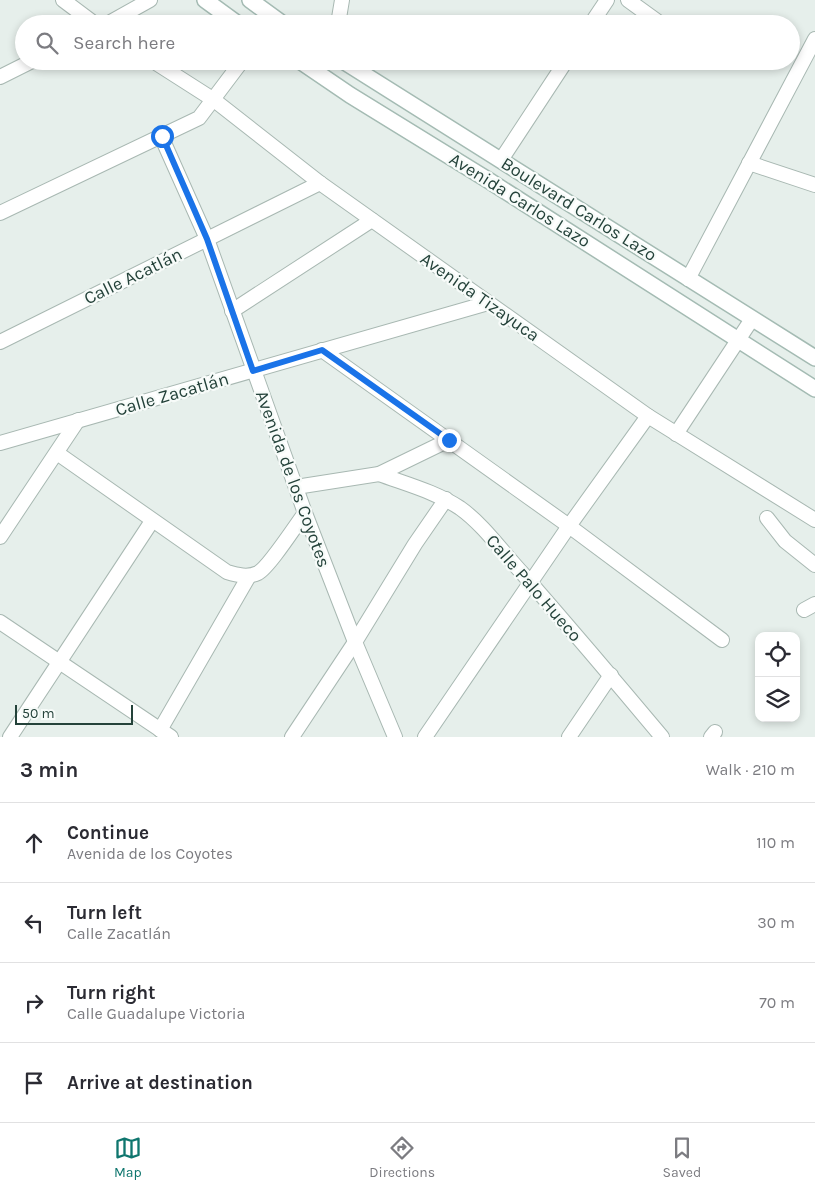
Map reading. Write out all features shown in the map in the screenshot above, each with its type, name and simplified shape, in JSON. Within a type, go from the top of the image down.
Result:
[{"type":"main road","points":[[205,0],[226,15]]},
{"type":"main road","points":[[250,0],[267,15]]},
{"type":"main road","name":"Avenida Carlos Lazo","points":[[313,70],[739,340]]},
{"type":"main road","name":"Boulevard Carlos Lazo","points":[[356,70],[815,358]]},
{"type":"main road","points":[[739,340],[815,389]]},
{"type":"street","points":[[64,0],[83,15]]},
{"type":"street","points":[[123,15],[150,0]]},
{"type":"street","points":[[340,15],[342,0]]},
{"type":"street","points":[[597,15],[607,0]]},
{"type":"street","points":[[628,0],[649,15]]},
{"type":"street","points":[[800,67],[815,39]]},
{"type":"street","points":[[0,77],[15,70]]},
{"type":"street","name":"Avenida Tizayuca","points":[[167,70],[214,100],[320,183],[648,416],[815,520]]},
{"type":"street","points":[[0,213],[199,118],[236,70]]},
{"type":"street","points":[[501,160],[560,70]]},
{"type":"street","points":[[688,278],[798,70]]},
{"type":"street","name":"Avenida de los Coyotes","points":[[162,136],[207,239],[305,513],[354,642],[395,737]]},
{"type":"street","points":[[749,163],[815,185]]},
{"type":"street","name":"Calle Acatlán","points":[[0,342],[320,183]]},
{"type":"street","points":[[232,311],[372,220]]},
{"type":"street","name":"Calle Zacatlán","points":[[0,443],[488,303]]},
{"type":"street","points":[[676,434],[752,319]]},
{"type":"street","points":[[322,350],[569,526],[722,640]]},
{"type":"street","points":[[425,737],[530,582],[648,416]]},
{"type":"street","points":[[0,537],[78,420]]},
{"type":"street","points":[[296,487],[379,474],[449,440]]},
{"type":"street","points":[[57,452],[152,521],[227,572],[238,576],[254,574]]},
{"type":"street","name":"Calle Palo Hueco","points":[[379,474],[446,499],[462,510],[530,582],[662,737]]},
{"type":"street","points":[[292,737],[415,544],[446,499]]},
{"type":"street","points":[[0,622],[165,734],[254,574],[278,550],[305,513]]},
{"type":"street","points":[[768,518],[785,541],[815,565]]},
{"type":"street","points":[[10,737],[152,521]]},
{"type":"street","points":[[569,737],[611,675]]},
{"type":"route","points":[[162,136],[207,239],[253,371],[322,350],[449,440]]}]
